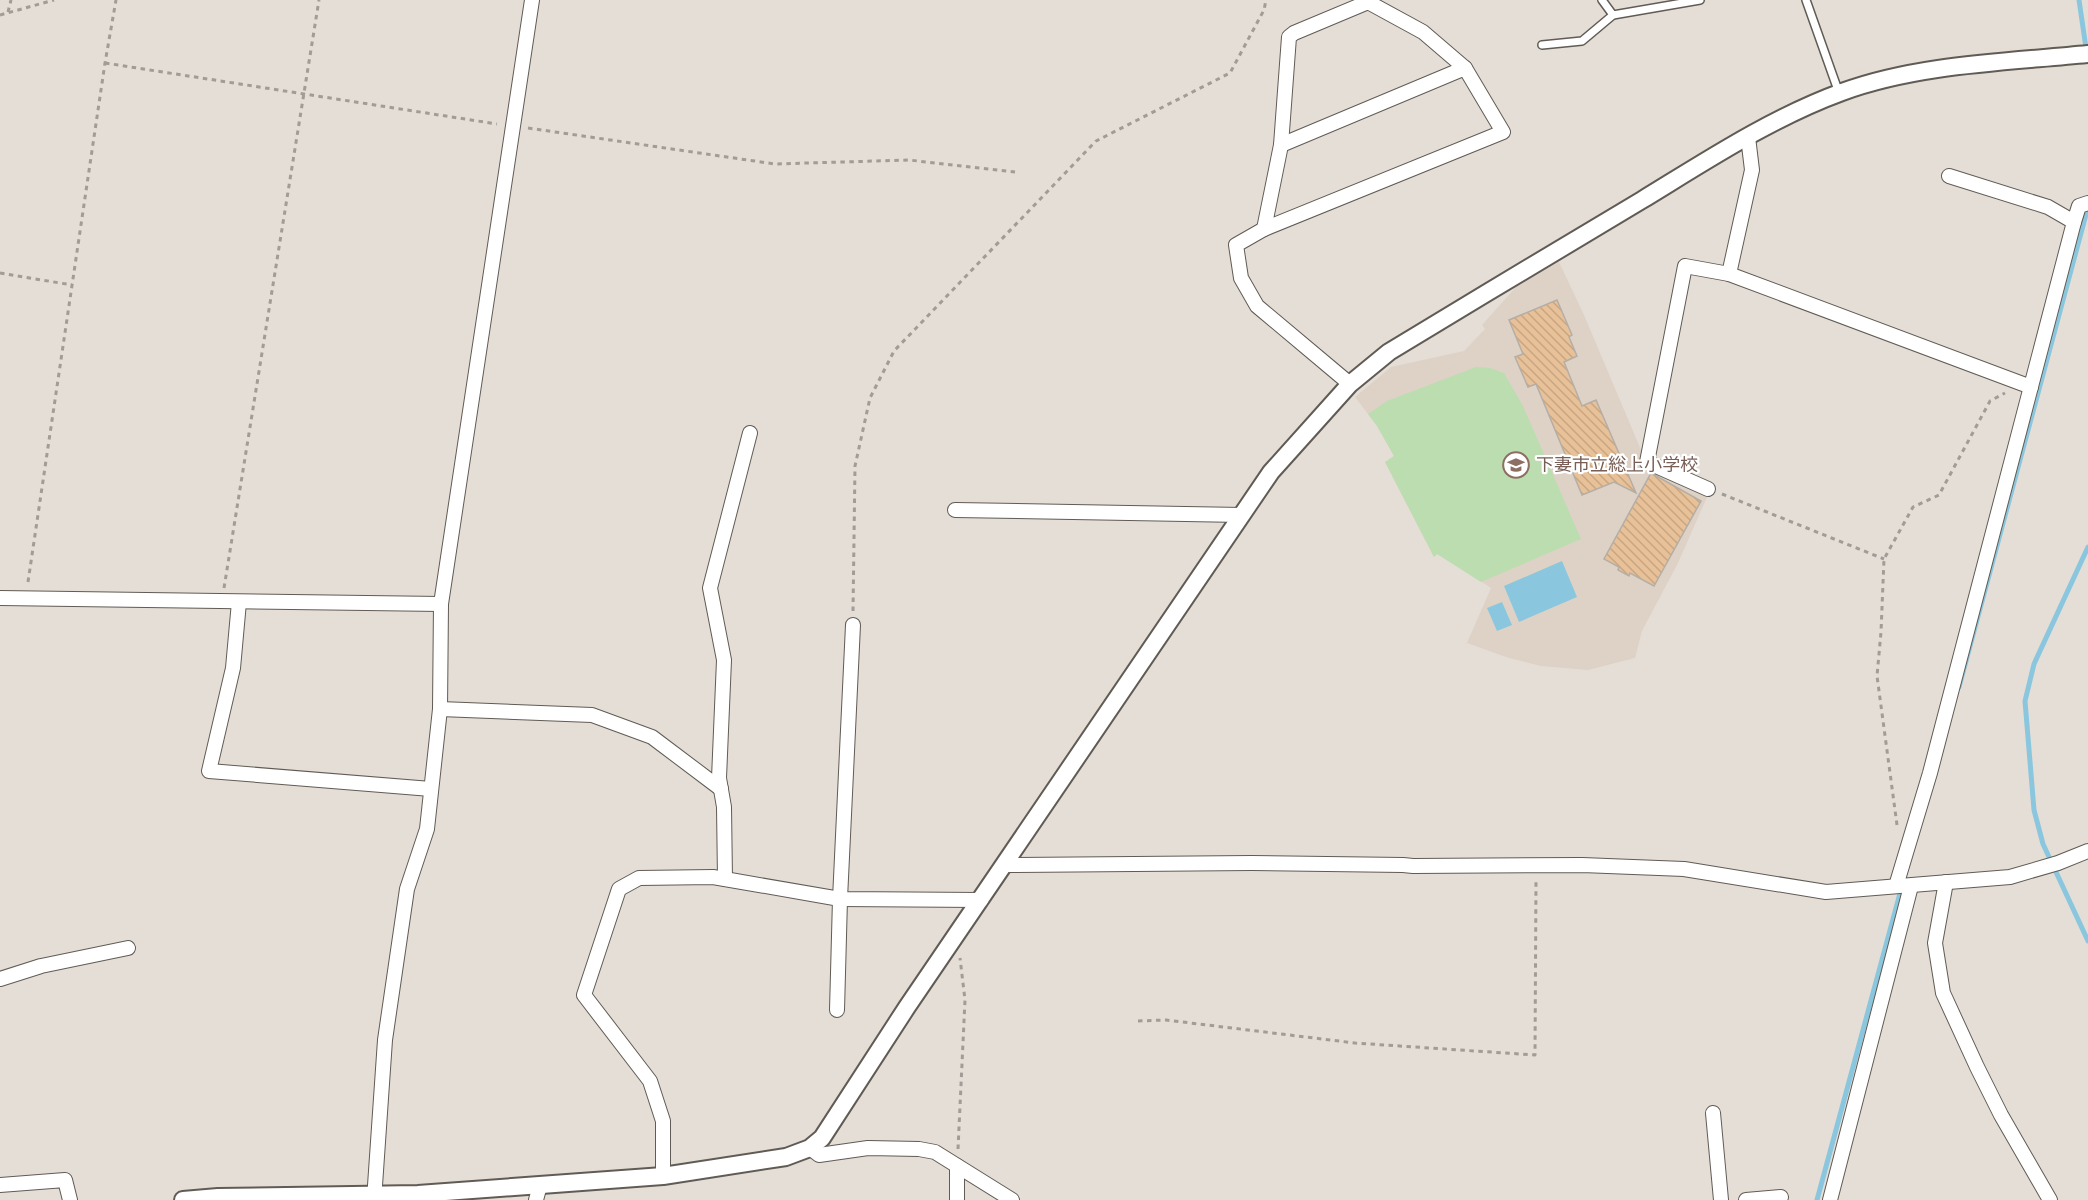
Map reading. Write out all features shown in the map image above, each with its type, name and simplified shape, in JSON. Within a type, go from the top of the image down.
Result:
[{"type":"street","points":[[375,1198],[385,1040],[407,889],[427,829],[440,709],[441,604],[532,0]]},
{"type":"street","points":[[1264,229],[1281,145],[1289,37],[1368,2],[1423,32],[1465,68],[1503,132],[1264,229],[1236,244],[1241,278],[1257,306],[1350,384]]},
{"type":"street","points":[[183,1200],[218,1197],[375,1198],[418,1194],[538,1192],[786,1157],[810,1148],[822,1138],[907,1007],[1270,472],[1350,384],[1389,352],[1786,116],[1839,93],[1897,76],[2088,54]]},
{"type":"street","points":[[1281,145],[1465,68]]},
{"type":"street","points":[[1729,274],[1752,170],[1748,137]]},
{"type":"street","points":[[1949,176],[2048,207],[2074,222]]},
{"type":"street","points":[[1896,886],[1930,773],[2026,385],[2074,222],[2084,204]]},
{"type":"street","points":[[1708,489],[1647,462],[1685,266],[1729,274],[2026,385]]},
{"type":"street","points":[[725,879],[724,807],[719,778],[724,660],[710,588],[750,433]]},
{"type":"street","points":[[955,510],[1242,514]]},
{"type":"street","points":[[0,598],[441,604]]},
{"type":"street","points":[[238,602],[233,668],[209,771],[431,789]]},
{"type":"street","points":[[837,1010],[853,625]]},
{"type":"street","points":[[440,709],[592,715],[652,737],[721,789]]},
{"type":"street","points":[[1005,865],[1252,863],[1684,869],[1826,892],[2010,877],[2052,865],[2088,851]]},
{"type":"street","points":[[663,1176],[663,1121],[650,1081],[584,995],[619,889],[639,878],[713,877],[840,899],[981,900]]},
{"type":"street","points":[[1946,882],[1935,943],[1943,993],[2001,1115],[2050,1200]]},
{"type":"street","points":[[1830,1200],[1911,886]]},
{"type":"street","points":[[0,979],[41,966],[128,948]]},
{"type":"street","points":[[1713,1113],[1721,1200]]},
{"type":"street","points":[[810,1148],[819,1155],[868,1148],[919,1149],[935,1152],[1012,1200]]},
{"type":"street","points":[[957,1166],[957,1200]]},
{"type":"street","points":[[0,1185],[65,1180],[70,1200]]},
{"type":"street","points":[[1746,1200],[1781,1197]]},
{"type":"lane","points":[[1602,0],[1613,15]]},
{"type":"lane","points":[[1542,45],[1582,40],[1613,15],[1700,0]]},
{"type":"lane","points":[[1806,0],[1839,93]]},
{"type":"path","points":[[0,15],[54,0]]},
{"type":"path","points":[[25,597],[116,0]]},
{"type":"path","points":[[222,601],[319,0]]},
{"type":"path","points":[[853,625],[855,466],[870,398],[894,351],[1096,141],[1230,73],[1264,10],[1266,0]]},
{"type":"path","points":[[8,12],[10,2]]},
{"type":"path","points":[[105,63],[775,164],[909,160],[1016,172]]},
{"type":"path","points":[[0,273],[72,285]]},
{"type":"path","points":[[1898,828],[1877,676],[1884,559],[1913,507],[1939,495],[1990,401],[2026,385]]},
{"type":"path","points":[[1708,489],[1884,559]]},
{"type":"path","points":[[1138,1021],[1166,1020],[1355,1043],[1534,1055],[1537,866]]},
{"type":"path","points":[[957,935],[965,1000],[957,1166]]},
{"type":"shaded area","name":"下妻市立総上小学校","points":[[1559,262],[1644,457],[1708,495],[1678,563],[1642,631],[1635,658],[1588,670],[1541,666],[1509,658],[1467,643],[1491,588],[1449,560],[1437,554],[1434,557],[1385,462],[1394,456],[1377,426],[1355,397],[1391,367],[1464,351],[1485,329],[1482,325],[1516,287]]},
{"type":"green space","points":[[1476,367],[1490,368],[1504,373],[1523,406],[1581,539],[1481,582],[1437,554],[1434,557],[1385,462],[1394,456],[1368,414],[1387,401]]},
{"type":"water","points":[[1562,561],[1577,597],[1519,622],[1504,586]]},
{"type":"water","points":[[1502,602],[1512,625],[1497,631],[1487,608]]},
{"type":"building","points":[[1557,300],[1572,335],[1569,337],[1577,356],[1564,362],[1582,406],[1596,400],[1636,493],[1614,482],[1582,495],[1536,384],[1528,387],[1515,357],[1523,354],[1509,320]]},
{"type":"building","points":[[1651,473],[1701,501],[1654,586],[1630,573],[1629,576],[1618,570],[1619,567],[1604,559]]},
{"type":"waterway","points":[[2079,0],[2086,48]]},
{"type":"waterway","points":[[1959,687],[2088,207]]},
{"type":"waterway","points":[[2088,547],[2034,664],[2025,701],[2034,810],[2043,844],[2088,941]]},
{"type":"waterway","points":[[1817,1200],[1902,886]]},
{"type":"place","name":"下妻市立総上小学校","points":[[1516,465]]}]
